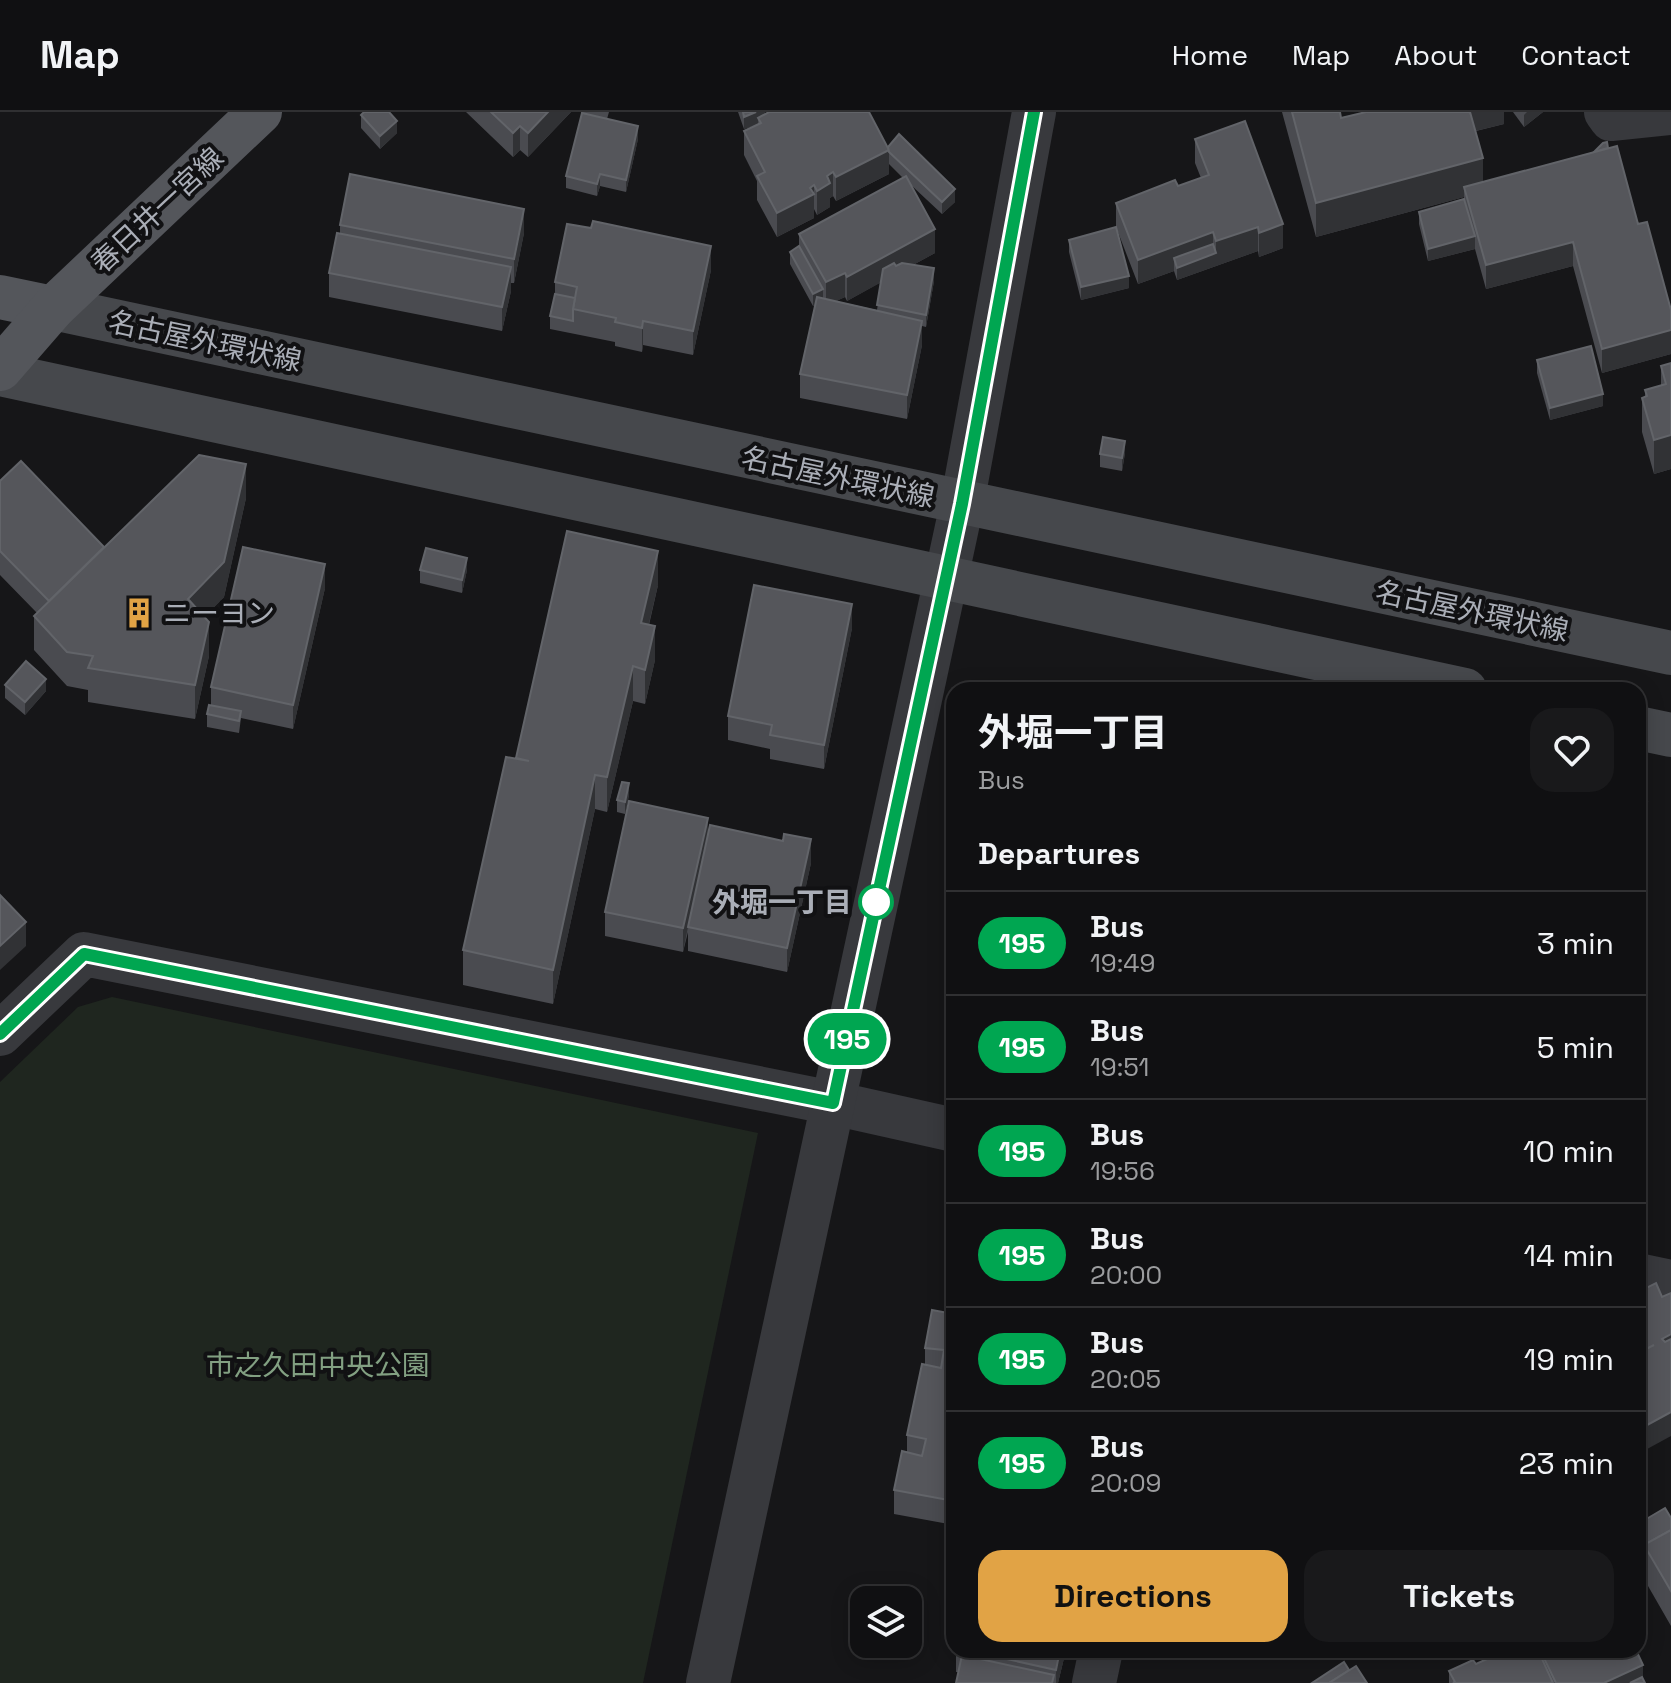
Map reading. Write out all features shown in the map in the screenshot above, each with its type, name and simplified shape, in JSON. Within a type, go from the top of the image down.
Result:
[{"type":"main road","name":"春日井一宮線","points":[[0,372],[53,308],[260,112]]},
{"type":"main road","points":[[0,297],[53,308]]},
{"type":"main road","name":"名古屋外環状線","points":[[53,308],[1671,653]]},
{"type":"main road","points":[[0,372],[1428,682]]},
{"type":"main road","points":[[1646,730],[1671,735]]},
{"type":"street","points":[[708,1683],[962,504],[1034,112]]},
{"type":"street","points":[[1606,112],[1611,119],[1671,113]]},
{"type":"street","points":[[0,1034],[84,954],[946,1128]]},
{"type":"street","points":[[1646,1277],[1671,1282]]},
{"type":"street","points":[[1094,1683],[1099,1658]]},
{"type":"green space","name":"市之久田中央公園","points":[[112,997],[758,1133],[643,1683],[0,1683],[0,1082],[78,1007]]},
{"type":"building","points":[[364,112],[389,112],[397,121],[380,136],[361,115]]},
{"type":"building","points":[[491,112],[548,112],[528,133],[520,126],[513,133]]},
{"type":"building","points":[[769,112],[869,112],[889,150],[836,177],[833,172],[827,176],[830,183],[817,191],[814,185],[810,188],[814,194],[777,213],[757,176],[765,172],[744,131],[761,123],[758,118]]},
{"type":"building","points":[[1292,112],[1340,112],[1341,118],[1366,112],[1470,112],[1483,158],[1316,203]]},
{"type":"building","points":[[582,113],[638,126],[626,180],[600,174],[597,184],[566,176]]},
{"type":"building","points":[[1245,121],[1283,224],[1259,233],[1258,227],[1216,241],[1213,232],[1138,260],[1116,203],[1175,180],[1178,186],[1209,175],[1195,139]]},
{"type":"building","points":[[899,134],[955,189],[942,202],[889,152],[888,147]]},
{"type":"building","points":[[1607,142],[1608,148],[1594,152],[1603,143]]},
{"type":"building","points":[[1617,146],[1638,224],[1647,222],[1671,310],[1671,330],[1602,349],[1573,242],[1486,265],[1464,187]]},
{"type":"building","points":[[350,174],[524,209],[514,259],[340,225]]},
{"type":"building","points":[[906,176],[935,229],[847,277],[845,273],[826,282],[799,234]]},
{"type":"building","points":[[1464,199],[1475,236],[1428,249],[1419,212]]},
{"type":"building","points":[[593,221],[711,246],[693,331],[643,321],[642,328],[615,322],[616,318],[573,309],[577,287],[555,282],[567,224],[591,228]]},
{"type":"building","points":[[1116,227],[1129,276],[1081,287],[1069,240]]},
{"type":"building","points":[[337,233],[511,267],[502,307],[329,273]]},
{"type":"building","points":[[1213,244],[1216,253],[1177,268],[1174,258]]},
{"type":"building","points":[[799,246],[823,289],[813,294],[790,252]]},
{"type":"building","points":[[894,263],[896,266],[902,263],[934,268],[926,315],[877,305],[883,269]]},
{"type":"building","points":[[555,294],[575,298],[573,321],[550,316]]},
{"type":"building","points":[[817,297],[922,321],[907,395],[800,374]]},
{"type":"building","points":[[1591,346],[1603,394],[1550,408],[1537,360]]},
{"type":"building","points":[[1671,363],[1671,435],[1654,440],[1642,398],[1647,396],[1645,390],[1666,384],[1661,366]]},
{"type":"building","points":[[1103,437],[1125,441],[1122,458],[1100,454]]},
{"type":"building","name":"ニーヨン","points":[[199,455],[246,464],[224,562],[188,599],[209,622],[195,685],[88,668],[93,656],[67,652],[34,616]]},
{"type":"building","points":[[21,461],[104,547],[49,601],[0,551],[0,481]]},
{"type":"building","points":[[567,531],[658,551],[641,623],[655,626],[645,670],[633,666],[607,777],[595,775],[553,970],[463,950],[506,757],[529,761],[516,758]]},
{"type":"building","points":[[243,547],[325,564],[293,705],[211,687]]},
{"type":"building","points":[[426,548],[467,558],[462,580],[420,570]]},
{"type":"building","points":[[754,585],[852,604],[824,745],[770,735],[772,725],[728,716]]},
{"type":"building","points":[[26,661],[46,679],[25,702],[5,685]]},
{"type":"building","points":[[209,705],[241,711],[239,721],[207,714]]},
{"type":"building","points":[[622,782],[629,783],[625,802],[617,800]]},
{"type":"building","points":[[629,801],[708,818],[683,928],[605,912]]},
{"type":"building","points":[[710,825],[783,841],[784,834],[811,839],[787,948],[688,927]]},
{"type":"building","points":[[0,895],[26,922],[0,946]]},
{"type":"building","points":[[1656,1283],[1662,1297],[1671,1293],[1671,1334],[1662,1339],[1665,1342],[1671,1339],[1671,1412],[1646,1426],[1646,1350],[1654,1345],[1646,1349],[1646,1288]]},
{"type":"building","points":[[932,1310],[946,1313],[946,1500],[894,1490],[902,1451],[922,1456],[926,1439],[907,1435],[922,1364],[941,1368],[944,1350],[925,1348]]},
{"type":"building","points":[[1665,1508],[1671,1518],[1671,1530],[1646,1544],[1646,1519]]},
{"type":"building","points":[[1671,1530],[1671,1591],[1646,1548],[1646,1544]]},
{"type":"building","points":[[961,1658],[976,1658],[1054,1675],[1052,1683],[956,1683]]},
{"type":"building","points":[[1002,1658],[1058,1658],[1056,1670]]},
{"type":"building","points":[[1489,1658],[1542,1658],[1553,1683],[1453,1683],[1449,1671],[1473,1660],[1476,1664]]},
{"type":"building","points":[[1544,1658],[1640,1658],[1643,1665],[1604,1683],[1556,1683]]},
{"type":"building","points":[[1344,1662],[1349,1670],[1329,1683],[1312,1683]]},
{"type":"building","points":[[1356,1666],[1367,1683],[1329,1683]]},
{"type":"building","points":[[1642,1677],[1645,1683],[1630,1683]]},
{"type":"bus line","name":"195","points":[[0,1034],[84,954],[833,1103],[962,504],[1034,112]]},
{"type":"place","name":"ニーヨン","points":[[139,613]]},
{"type":"place","name":"外堀一丁目","points":[[876,902]]}]
